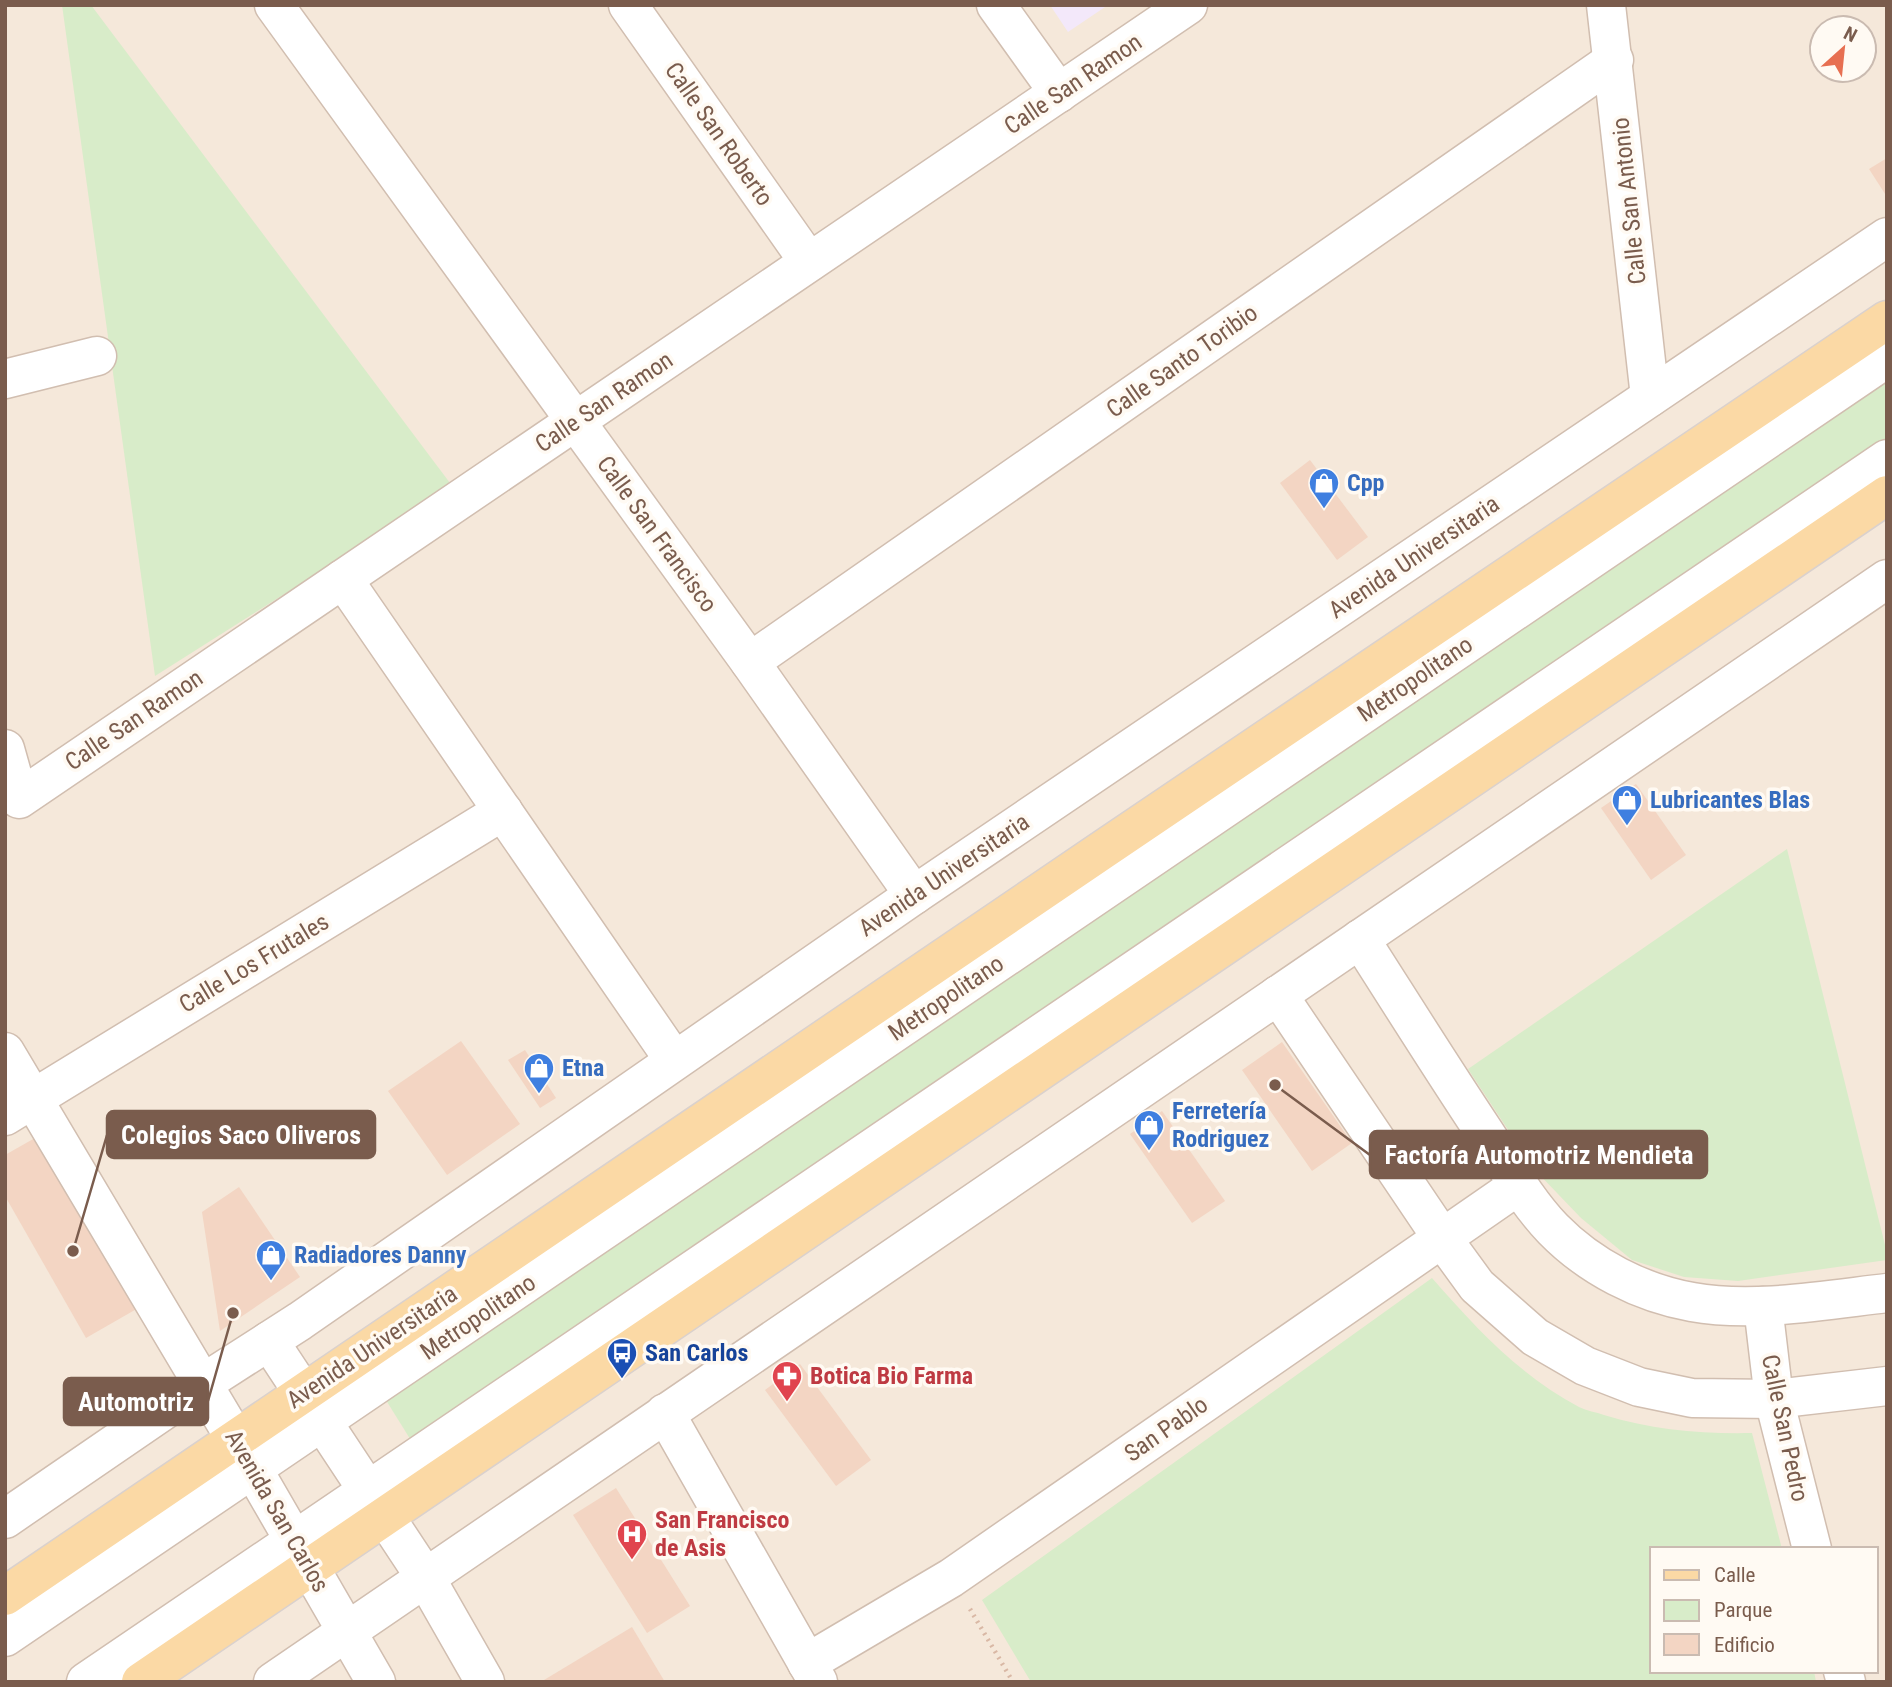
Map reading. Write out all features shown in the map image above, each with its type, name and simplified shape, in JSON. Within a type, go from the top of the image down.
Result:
[{"type":"main road","name":"Avenida Universitaria","points":[[5,1596],[244,1455],[1080,864],[1887,320]]},
{"type":"main road","points":[[141,1682],[303,1553],[376,1503],[1887,495]]},
{"type":"street","name":"Calle San Francisco","points":[[274,5],[750,662],[914,895]]},
{"type":"street","name":"Calle San Roberto","points":[[628,5],[809,262]]},
{"type":"street","points":[[996,5],[1059,93]]},
{"type":"street","name":"Calle San Ramon","points":[[5,748],[19,799],[1188,5]]},
{"type":"street","name":"Calle San Antonio","points":[[1606,5],[1650,397]]},
{"type":"street","name":"Calle Santo Toribio","points":[[750,662],[1614,60]]},
{"type":"street","name":"Avenida Universitaria","points":[[5,1519],[269,1341],[914,895],[1887,237]]},
{"type":"street","points":[[5,379],[97,356]]},
{"type":"street","name":"Metropolitano","points":[[313,1408],[1887,358]]},
{"type":"street","points":[[376,1503],[1887,459]]},
{"type":"street","points":[[343,579],[674,1060]]},
{"type":"street","points":[[273,1682],[1887,579]]},
{"type":"street","name":"Calle Los Frutales","points":[[19,1107],[503,811]]},
{"type":"street","points":[[1360,939],[1519,1185],[1553,1229],[1594,1263],[1630,1283],[1664,1296],[1694,1303],[1763,1306],[1887,1293]]},
{"type":"street","points":[[1278,995],[1477,1286],[1535,1337],[1585,1367],[1639,1387],[1692,1398],[1774,1399],[1887,1386]]},
{"type":"street","name":"Avenida San Carlos","points":[[5,1052],[19,1107],[202,1384],[376,1682]]},
{"type":"street","name":"San Pablo","points":[[812,1672],[1519,1185]]},
{"type":"street","name":"Calle San Pedro","points":[[1763,1306],[1774,1399],[1811,1547]]},
{"type":"street","points":[[269,1341],[425,1577],[485,1682]]},
{"type":"street","points":[[665,1413],[812,1672]]},
{"type":"street","points":[[5,1637],[244,1455]]},
{"type":"street","points":[[86,1682],[303,1553]]},
{"type":"path","points":[[951,1578],[1013,1682]]},
{"type":"shaded area","points":[[5,5],[1887,5],[1887,1682],[5,1682]]},
{"type":"shaded area","points":[[1050,5],[1108,5],[1068,32]]},
{"type":"green space","points":[[62,5],[91,5],[453,487],[155,676]]},
{"type":"green space","points":[[1887,375],[1887,441],[412,1442],[384,1397]]},
{"type":"green space","points":[[1787,849],[1887,1260],[1738,1281],[1684,1277],[1632,1260],[1581,1218],[1534,1169],[1468,1069]]},
{"type":"green space","points":[[1432,1278],[1482,1332],[1518,1365],[1537,1381],[1579,1407],[1659,1428],[1752,1433],[1781,1547],[1650,1547],[1650,1673],[1814,1673],[1816,1682],[1031,1682],[982,1600]]},
{"type":"building","points":[[1887,158],[1887,197],[1869,169]]},
{"type":"building","name":"Cpp","points":[[1310,460],[1368,537],[1337,560],[1280,483]]},
{"type":"building","points":[[1636,784],[1686,855],[1651,880],[1601,808]]},
{"type":"building","points":[[461,1041],[520,1124],[447,1175],[388,1091]]},
{"type":"building","points":[[1282,1042],[1352,1143],[1312,1171],[1242,1070]]},
{"type":"building","points":[[525,1050],[556,1098],[540,1108],[508,1060]]},
{"type":"building","points":[[1162,1111],[1225,1201],[1192,1223],[1130,1134]]},
{"type":"building","points":[[42,1134],[140,1307],[86,1338],[5,1196],[5,1155]]},
{"type":"building","points":[[239,1187],[300,1277],[220,1331],[202,1212]]},
{"type":"building","points":[[800,1364],[871,1460],[836,1486],[765,1390]]},
{"type":"building","name":"San Francisco de Asis","points":[[616,1488],[690,1606],[647,1633],[573,1515]]},
{"type":"building","points":[[632,1627],[665,1682],[545,1682],[544,1680]]},
{"type":"place","name":"Cpp","points":[[1324,510]]},
{"type":"place","name":"Lubricantes Blas","points":[[1627,827]]},
{"type":"place","name":"Factoría Automotriz Mendieta","points":[[1275,1085]]},
{"type":"place","name":"Etna","points":[[539,1095]]},
{"type":"place","name":"Ferretería Rodriguez","points":[[1149,1152]]},
{"type":"place","name":"Colegios Saco Oliveros","points":[[73,1251]]},
{"type":"place","name":"Radiadores Danny","points":[[271,1282]]},
{"type":"place","name":"Automotriz","points":[[233,1313]]},
{"type":"place","name":"San Carlos","points":[[622,1380]]},
{"type":"place","name":"Botica Bio Farma","points":[[787,1403]]},
{"type":"place","name":"San Francisco de Asis","points":[[632,1561]]}]
